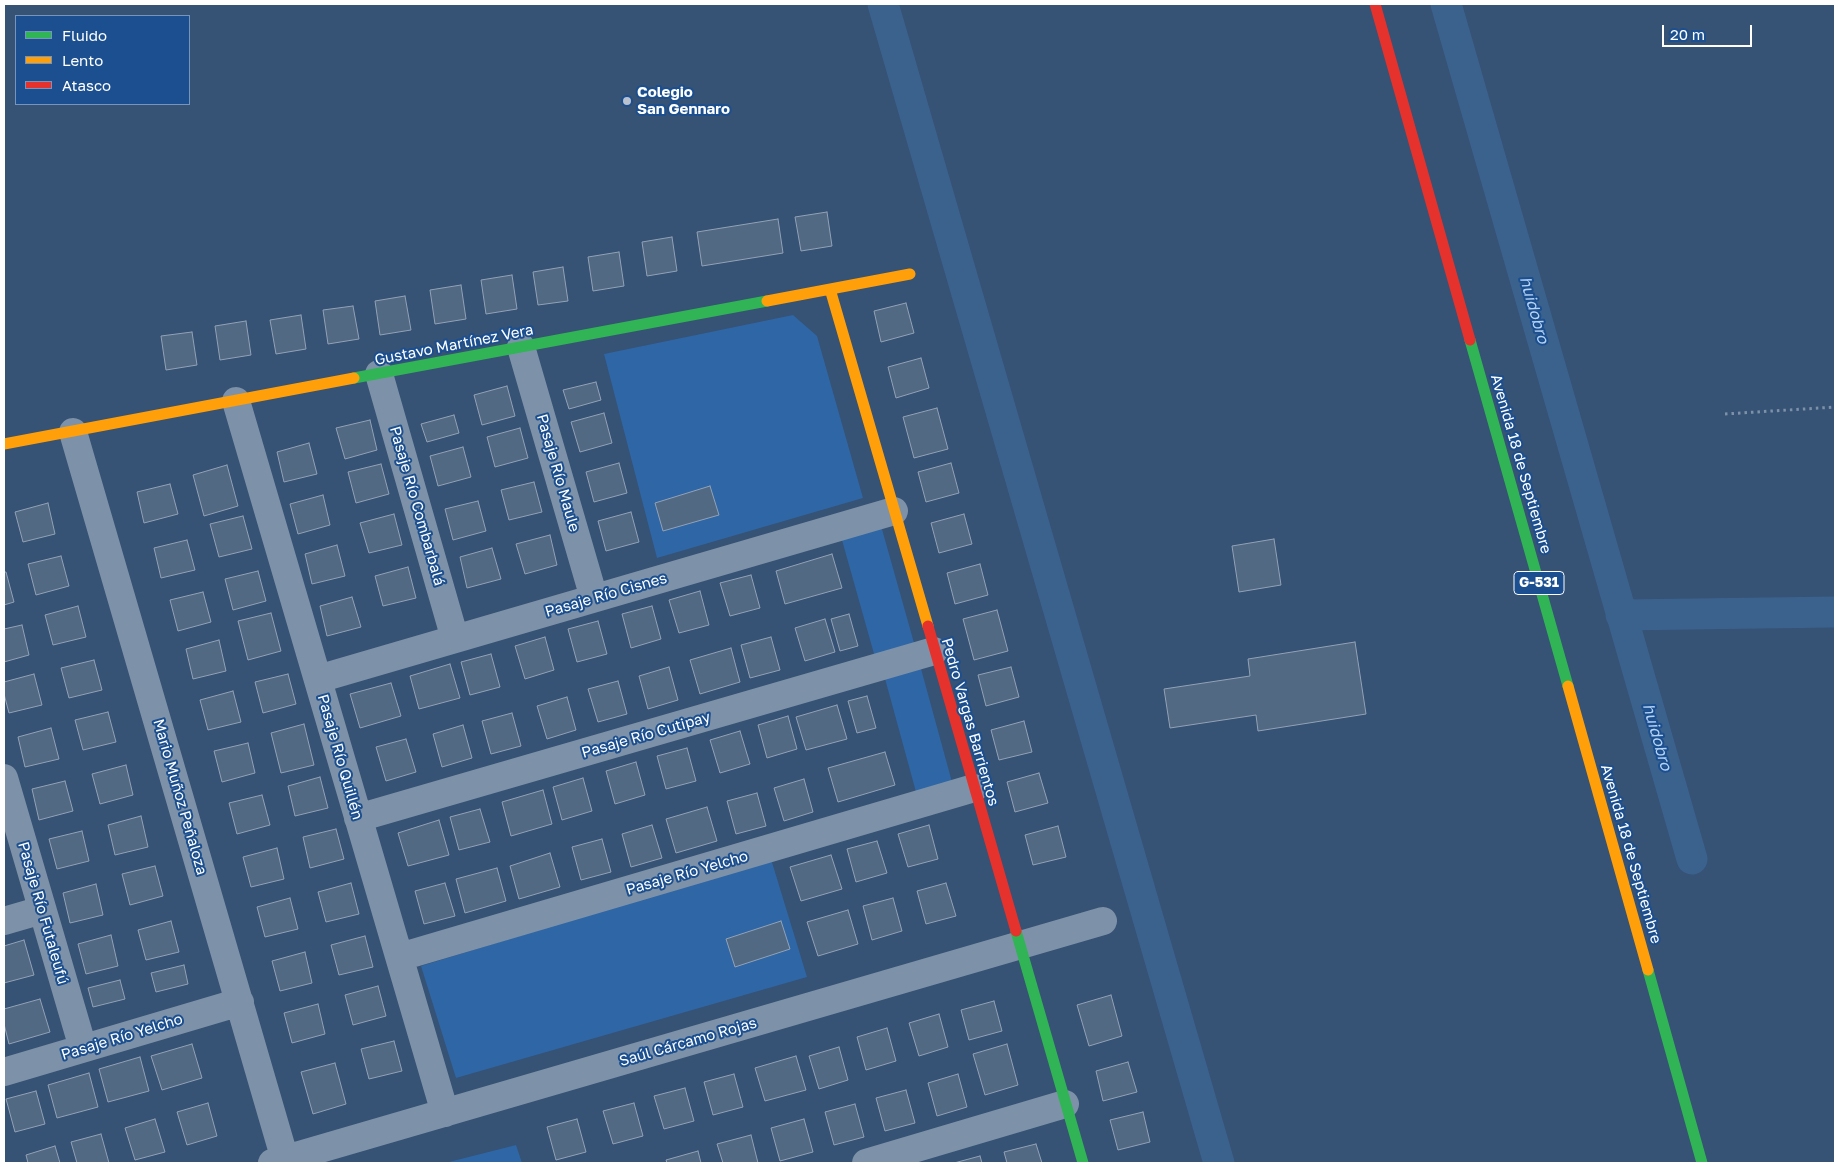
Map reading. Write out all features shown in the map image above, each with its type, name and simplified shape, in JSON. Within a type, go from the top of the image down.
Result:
[{"type":"street","name":"Avenida 18 de Septiembre","points":[[1375,4],[1702,1163]]},
{"type":"street","name":"Gustavo Martínez Vera","points":[[4,444],[910,274]]},
{"type":"street","name":"Pedro Vargas Barrientos","points":[[830,289],[1083,1163]]},
{"type":"street","name":"Pasaje Río Maule","points":[[521,348],[594,598]]},
{"type":"street","name":"Pasaje Río Combarbalá","points":[[379,374],[456,639]]},
{"type":"street","name":"Pasaje Río Quillén","points":[[236,401],[445,1113]]},
{"type":"street","name":"Mario Muñoz Peñaloza","points":[[73,432],[240,1002],[281,1162]]},
{"type":"street","name":"Pasaje Río Cisnes","points":[[318,679],[894,511]]},
{"type":"street","name":"Pasaje Río Cutipay","points":[[358,818],[934,651]]},
{"type":"street","name":"Pasaje Río Futaleufú","points":[[4,778],[83,1048]]},
{"type":"street","name":"Pasaje Río Yelcho","points":[[400,958],[974,788]]},
{"type":"street","points":[[4,921],[42,910]]},
{"type":"street","name":"Saúl Cárcamo Rojas","points":[[281,1162],[1103,921]]},
{"type":"street","name":"Pasaje Río Yelcho","points":[[4,1072],[240,1002]]},
{"type":"street","points":[[866,1163],[1065,1104]]},
{"type":"path","points":[[1725,414],[1835,407]]},
{"type":"shaded area","points":[[793,315],[817,336],[863,498],[657,558],[604,354]]},
{"type":"shaded area","points":[[880,522],[916,650],[876,661],[840,533]]},
{"type":"shaded area","points":[[920,665],[952,782],[916,792],[884,675]]},
{"type":"shaded area","points":[[771,859],[807,977],[456,1078],[421,966]]},
{"type":"shaded area","points":[[516,1145],[522,1163],[445,1163]]},
{"type":"building","points":[[827,212],[832,246],[801,251],[795,217]]},
{"type":"building","points":[[778,219],[783,253],[702,266],[697,232]]},
{"type":"building","points":[[672,237],[677,271],[647,276],[642,242]]},
{"type":"building","points":[[619,252],[624,286],[593,291],[588,257]]},
{"type":"building","points":[[563,267],[568,301],[538,305],[533,272]]},
{"type":"building","points":[[512,275],[517,309],[486,314],[481,280]]},
{"type":"building","points":[[461,285],[466,319],[435,324],[430,290]]},
{"type":"building","points":[[405,296],[411,330],[380,335],[375,301]]},
{"type":"building","points":[[906,303],[914,333],[881,342],[874,311]]},
{"type":"building","points":[[353,306],[359,339],[328,344],[323,310]]},
{"type":"building","points":[[301,315],[306,349],[276,354],[270,320]]},
{"type":"building","points":[[246,321],[251,355],[220,360],[215,326]]},
{"type":"building","points":[[192,332],[197,365],[166,370],[161,336]]},
{"type":"building","points":[[921,358],[929,388],[896,398],[888,367]]},
{"type":"building","points":[[596,382],[601,400],[569,409],[563,390]]},
{"type":"building","points":[[507,386],[515,416],[482,425],[474,395]]},
{"type":"building","points":[[937,408],[948,449],[914,458],[903,417]]},
{"type":"building","points":[[604,413],[612,443],[580,452],[571,422]]},
{"type":"building","points":[[454,415],[459,433],[427,442],[421,424]]},
{"type":"building","points":[[370,420],[377,450],[345,459],[336,428]]},
{"type":"building","points":[[520,428],[528,458],[495,467],[487,437]]},
{"type":"building","points":[[309,443],[317,474],[284,482],[277,452]]},
{"type":"building","points":[[463,447],[471,477],[438,486],[430,456]]},
{"type":"building","points":[[619,463],[627,493],[594,502],[586,472]]},
{"type":"building","points":[[951,463],[959,493],[926,502],[918,472]]},
{"type":"building","points":[[381,464],[389,494],[356,503],[348,472]]},
{"type":"building","points":[[227,465],[238,506],[204,516],[193,475]]},
{"type":"building","points":[[534,482],[542,512],[509,520],[501,490]]},
{"type":"building","points":[[170,484],[178,514],[144,523],[137,492]]},
{"type":"building","points":[[710,486],[719,515],[663,531],[655,503]]},
{"type":"building","points":[[323,495],[330,525],[298,534],[290,504]]},
{"type":"building","points":[[478,501],[486,531],[453,540],[445,509]]},
{"type":"building","points":[[48,503],[55,534],[23,542],[15,512]]},
{"type":"building","points":[[631,512],[639,542],[606,551],[598,521]]},
{"type":"building","points":[[394,514],[402,545],[369,553],[360,523]]},
{"type":"building","points":[[964,514],[972,544],[939,553],[931,523]]},
{"type":"building","points":[[243,516],[252,549],[219,557],[210,524]]},
{"type":"building","points":[[550,535],[557,565],[525,574],[516,544]]},
{"type":"building","points":[[1274,539],[1281,585],[1239,592],[1232,546]]},
{"type":"building","points":[[187,540],[195,570],[161,578],[154,548]]},
{"type":"building","points":[[337,545],[345,576],[312,584],[305,554]]},
{"type":"building","points":[[492,548],[501,579],[467,588],[460,557]]},
{"type":"building","points":[[832,554],[842,588],[785,604],[776,571]]},
{"type":"building","points":[[61,556],[69,586],[36,595],[28,564]]},
{"type":"building","points":[[980,564],[988,595],[955,604],[947,573]]},
{"type":"building","points":[[408,567],[416,598],[383,606],[375,576]]},
{"type":"building","points":[[258,571],[266,601],[233,610],[225,579]]},
{"type":"building","points":[[4,572],[6,572],[14,602],[4,605]]},
{"type":"building","points":[[751,575],[760,608],[730,616],[720,583]]},
{"type":"building","points":[[700,591],[709,625],[679,633],[669,600]]},
{"type":"building","points":[[203,592],[211,622],[178,631],[170,600]]},
{"type":"building","points":[[352,597],[361,627],[327,636],[320,606]]},
{"type":"building","points":[[78,606],[86,637],[53,645],[45,615]]},
{"type":"building","points":[[652,606],[661,639],[631,648],[622,614]]},
{"type":"building","points":[[997,610],[1008,651],[974,660],[963,619]]},
{"type":"building","points":[[271,613],[281,651],[248,660],[238,621]]},
{"type":"building","points":[[849,614],[858,646],[840,651],[831,619]]},
{"type":"building","points":[[825,619],[835,652],[805,661],[795,628]]},
{"type":"building","points":[[598,621],[607,654],[577,662],[568,629]]},
{"type":"building","points":[[22,625],[29,655],[4,662],[4,629]]},
{"type":"building","points":[[545,637],[554,670],[525,679],[515,646]]},
{"type":"building","points":[[771,637],[780,670],[750,678],[741,645]]},
{"type":"building","points":[[219,640],[226,671],[193,679],[186,649]]},
{"type":"building","points":[[1355,642],[1366,714],[1258,731],[1256,715],[1170,728],[1164,689],[1250,676],[1248,659]]},
{"type":"building","points":[[731,648],[740,682],[700,694],[690,660]]},
{"type":"building","points":[[491,654],[500,687],[470,695],[461,662]]},
{"type":"building","points":[[94,660],[102,690],[69,698],[61,668]]},
{"type":"building","points":[[450,664],[460,698],[419,709],[410,676]]},
{"type":"building","points":[[669,667],[678,700],[648,709],[639,676]]},
{"type":"building","points":[[1011,667],[1019,697],[986,706],[978,675]]},
{"type":"building","points":[[34,674],[42,705],[9,713],[4,694],[4,682]]},
{"type":"building","points":[[288,674],[296,704],[263,713],[255,682]]},
{"type":"building","points":[[618,681],[627,714],[598,722],[588,689]]},
{"type":"building","points":[[391,683],[401,716],[360,728],[350,694]]},
{"type":"building","points":[[233,691],[241,722],[208,730],[200,700]]},
{"type":"building","points":[[867,696],[876,728],[857,733],[848,701]]},
{"type":"building","points":[[567,697],[576,730],[547,739],[537,706]]},
{"type":"building","points":[[837,705],[847,739],[806,750],[796,717]]},
{"type":"building","points":[[108,712],[116,742],[83,750],[75,720]]},
{"type":"building","points":[[512,713],[521,746],[491,754],[482,721]]},
{"type":"building","points":[[788,716],[797,749],[767,758],[758,725]]},
{"type":"building","points":[[1024,721],[1032,752],[999,760],[991,730]]},
{"type":"building","points":[[304,724],[314,765],[281,773],[271,733]]},
{"type":"building","points":[[463,725],[472,758],[442,767],[433,734]]},
{"type":"building","points":[[51,728],[59,759],[25,767],[18,737]]},
{"type":"building","points":[[740,731],[750,764],[720,773],[710,740]]},
{"type":"building","points":[[406,739],[416,772],[386,781],[376,747]]},
{"type":"building","points":[[248,743],[255,773],[222,782],[214,751]]},
{"type":"building","points":[[687,748],[696,781],[666,789],[657,756]]},
{"type":"building","points":[[885,752],[895,785],[838,802],[828,768]]},
{"type":"building","points":[[636,762],[645,795],[615,804],[606,771]]},
{"type":"building","points":[[126,765],[133,795],[100,804],[92,774]]},
{"type":"building","points":[[1039,773],[1048,803],[1015,812],[1007,782]]},
{"type":"building","points":[[320,777],[328,808],[295,816],[288,786]]},
{"type":"building","points":[[583,778],[592,811],[562,820],[553,787]]},
{"type":"building","points":[[804,779],[813,812],[784,821],[774,788]]},
{"type":"building","points":[[65,781],[73,811],[39,820],[32,789]]},
{"type":"building","points":[[543,790],[552,824],[511,836],[502,802]]},
{"type":"building","points":[[757,793],[766,826],[736,834],[727,801]]},
{"type":"building","points":[[262,795],[270,825],[237,834],[229,803]]},
{"type":"building","points":[[707,807],[717,841],[676,853],[666,819]]},
{"type":"building","points":[[480,809],[490,842],[459,850],[450,817]]},
{"type":"building","points":[[141,816],[148,847],[115,855],[108,825]]},
{"type":"building","points":[[439,820],[449,855],[408,866],[398,833]]},
{"type":"building","points":[[652,825],[662,858],[631,867],[622,834]]},
{"type":"building","points":[[929,825],[938,859],[908,867],[898,834]]},
{"type":"building","points":[[1058,826],[1066,857],[1033,865],[1025,835]]},
{"type":"building","points":[[336,829],[344,859],[310,868],[303,837]]},
{"type":"building","points":[[82,831],[89,861],[57,869],[49,839]]},
{"type":"building","points":[[602,839],[611,872],[581,880],[572,847]]},
{"type":"building","points":[[877,841],[887,873],[856,882],[847,849]]},
{"type":"building","points":[[277,848],[284,879],[251,887],[243,857]]},
{"type":"building","points":[[550,853],[560,887],[519,899],[510,866]]},
{"type":"building","points":[[831,855],[842,889],[801,901],[790,867]]},
{"type":"building","points":[[155,866],[163,896],[130,905],[122,874]]},
{"type":"building","points":[[497,868],[506,901],[465,913],[456,879]]},
{"type":"building","points":[[351,883],[359,914],[326,922],[318,892]]},
{"type":"building","points":[[445,883],[455,916],[424,924],[415,891]]},
{"type":"building","points":[[946,883],[956,916],[926,924],[917,891]]},
{"type":"building","points":[[96,884],[103,915],[70,923],[63,893]]},
{"type":"building","points":[[290,898],[298,929],[265,937],[257,907]]},
{"type":"building","points":[[893,898],[902,931],[872,940],[863,906]]},
{"type":"building","points":[[848,910],[858,944],[818,956],[807,922]]},
{"type":"building","points":[[171,921],[179,952],[146,960],[138,930]]},
{"type":"building","points":[[781,921],[790,949],[735,967],[726,939]]},
{"type":"building","points":[[111,935],[118,966],[86,974],[78,944]]},
{"type":"building","points":[[365,936],[373,967],[339,975],[331,945]]},
{"type":"building","points":[[24,940],[34,975],[4,983],[4,946]]},
{"type":"building","points":[[305,952],[312,983],[280,991],[272,961]]},
{"type":"building","points":[[184,965],[188,984],[156,992],[151,973]]},
{"type":"building","points":[[120,980],[125,999],[93,1007],[88,988]]},
{"type":"building","points":[[378,986],[386,1016],[353,1025],[345,995]]},
{"type":"building","points":[[1111,995],[1122,1036],[1089,1046],[1077,1005]]},
{"type":"building","points":[[40,999],[50,1032],[9,1044],[4,1024],[4,1009]]},
{"type":"building","points":[[994,1001],[1002,1031],[969,1040],[961,1010]]},
{"type":"building","points":[[318,1004],[325,1034],[292,1043],[284,1013]]},
{"type":"building","points":[[939,1014],[948,1047],[919,1056],[909,1023]]},
{"type":"building","points":[[887,1028],[896,1061],[866,1070],[857,1037]]},
{"type":"building","points":[[394,1041],[402,1071],[369,1079],[361,1049]]},
{"type":"building","points":[[192,1044],[202,1078],[162,1090],[151,1056]]},
{"type":"building","points":[[1007,1044],[1018,1085],[985,1095],[973,1054]]},
{"type":"building","points":[[839,1047],[848,1080],[819,1089],[809,1056]]},
{"type":"building","points":[[796,1056],[806,1090],[765,1101],[755,1068]]},
{"type":"building","points":[[140,1057],[149,1091],[108,1102],[99,1069]]},
{"type":"building","points":[[1128,1062],[1137,1092],[1103,1101],[1096,1071]]},
{"type":"building","points":[[335,1063],[346,1104],[313,1114],[301,1072]]},
{"type":"building","points":[[89,1073],[98,1107],[57,1118],[48,1085]]},
{"type":"building","points":[[734,1074],[743,1107],[713,1115],[704,1082]]},
{"type":"building","points":[[958,1074],[967,1107],[937,1116],[928,1083]]},
{"type":"building","points":[[685,1088],[694,1121],[664,1129],[654,1096]]},
{"type":"building","points":[[906,1090],[915,1123],[885,1131],[876,1098]]},
{"type":"building","points":[[36,1091],[45,1124],[15,1132],[6,1099]]},
{"type":"building","points":[[208,1103],[217,1136],[187,1145],[177,1112]]},
{"type":"building","points":[[634,1103],[643,1136],[613,1144],[603,1111]]},
{"type":"building","points":[[855,1104],[864,1137],[834,1145],[825,1112]]},
{"type":"building","points":[[1143,1112],[1150,1142],[1118,1150],[1110,1120]]},
{"type":"building","points":[[155,1119],[165,1152],[135,1160],[125,1128]]},
{"type":"building","points":[[577,1119],[586,1152],[556,1160],[547,1127]]},
{"type":"building","points":[[804,1119],[813,1152],[780,1161],[771,1128]]},
{"type":"building","points":[[101,1134],[109,1163],[77,1163],[71,1142]]},
{"type":"building","points":[[751,1135],[758,1163],[723,1163],[717,1144]]},
{"type":"building","points":[[1036,1144],[1042,1163],[1007,1163],[1004,1152]]},
{"type":"building","points":[[55,1146],[60,1163],[28,1163],[26,1155]]},
{"type":"building","points":[[698,1151],[701,1163],[667,1163],[666,1160]]},
{"type":"building","points":[[980,1156],[982,1163],[954,1163]]},
{"type":"waterway","points":[[883,4],[1219,1163]]},
{"type":"waterway","name":"huidobro","points":[[1446,4],[1692,859]]},
{"type":"waterway","name":"huidobro","points":[[1621,615],[1835,612]]},
{"type":"traffic: fast","points":[[354,378],[767,301]]},
{"type":"traffic: fast","points":[[1470,340],[1568,686]]},
{"type":"traffic: fast","points":[[1016,931],[1083,1163]]},
{"type":"traffic: fast","points":[[1648,970],[1702,1163]]},
{"type":"traffic: slow","points":[[767,301],[910,274]]},
{"type":"traffic: slow","points":[[830,289],[928,626]]},
{"type":"traffic: slow","points":[[4,444],[354,378]]},
{"type":"traffic: slow","points":[[1568,686],[1648,970]]},
{"type":"traffic: jam","points":[[1375,4],[1470,340]]},
{"type":"traffic: jam","points":[[928,626],[1016,931]]},
{"type":"place","name":"Colegio San Gennaro","points":[[627,101]]}]
